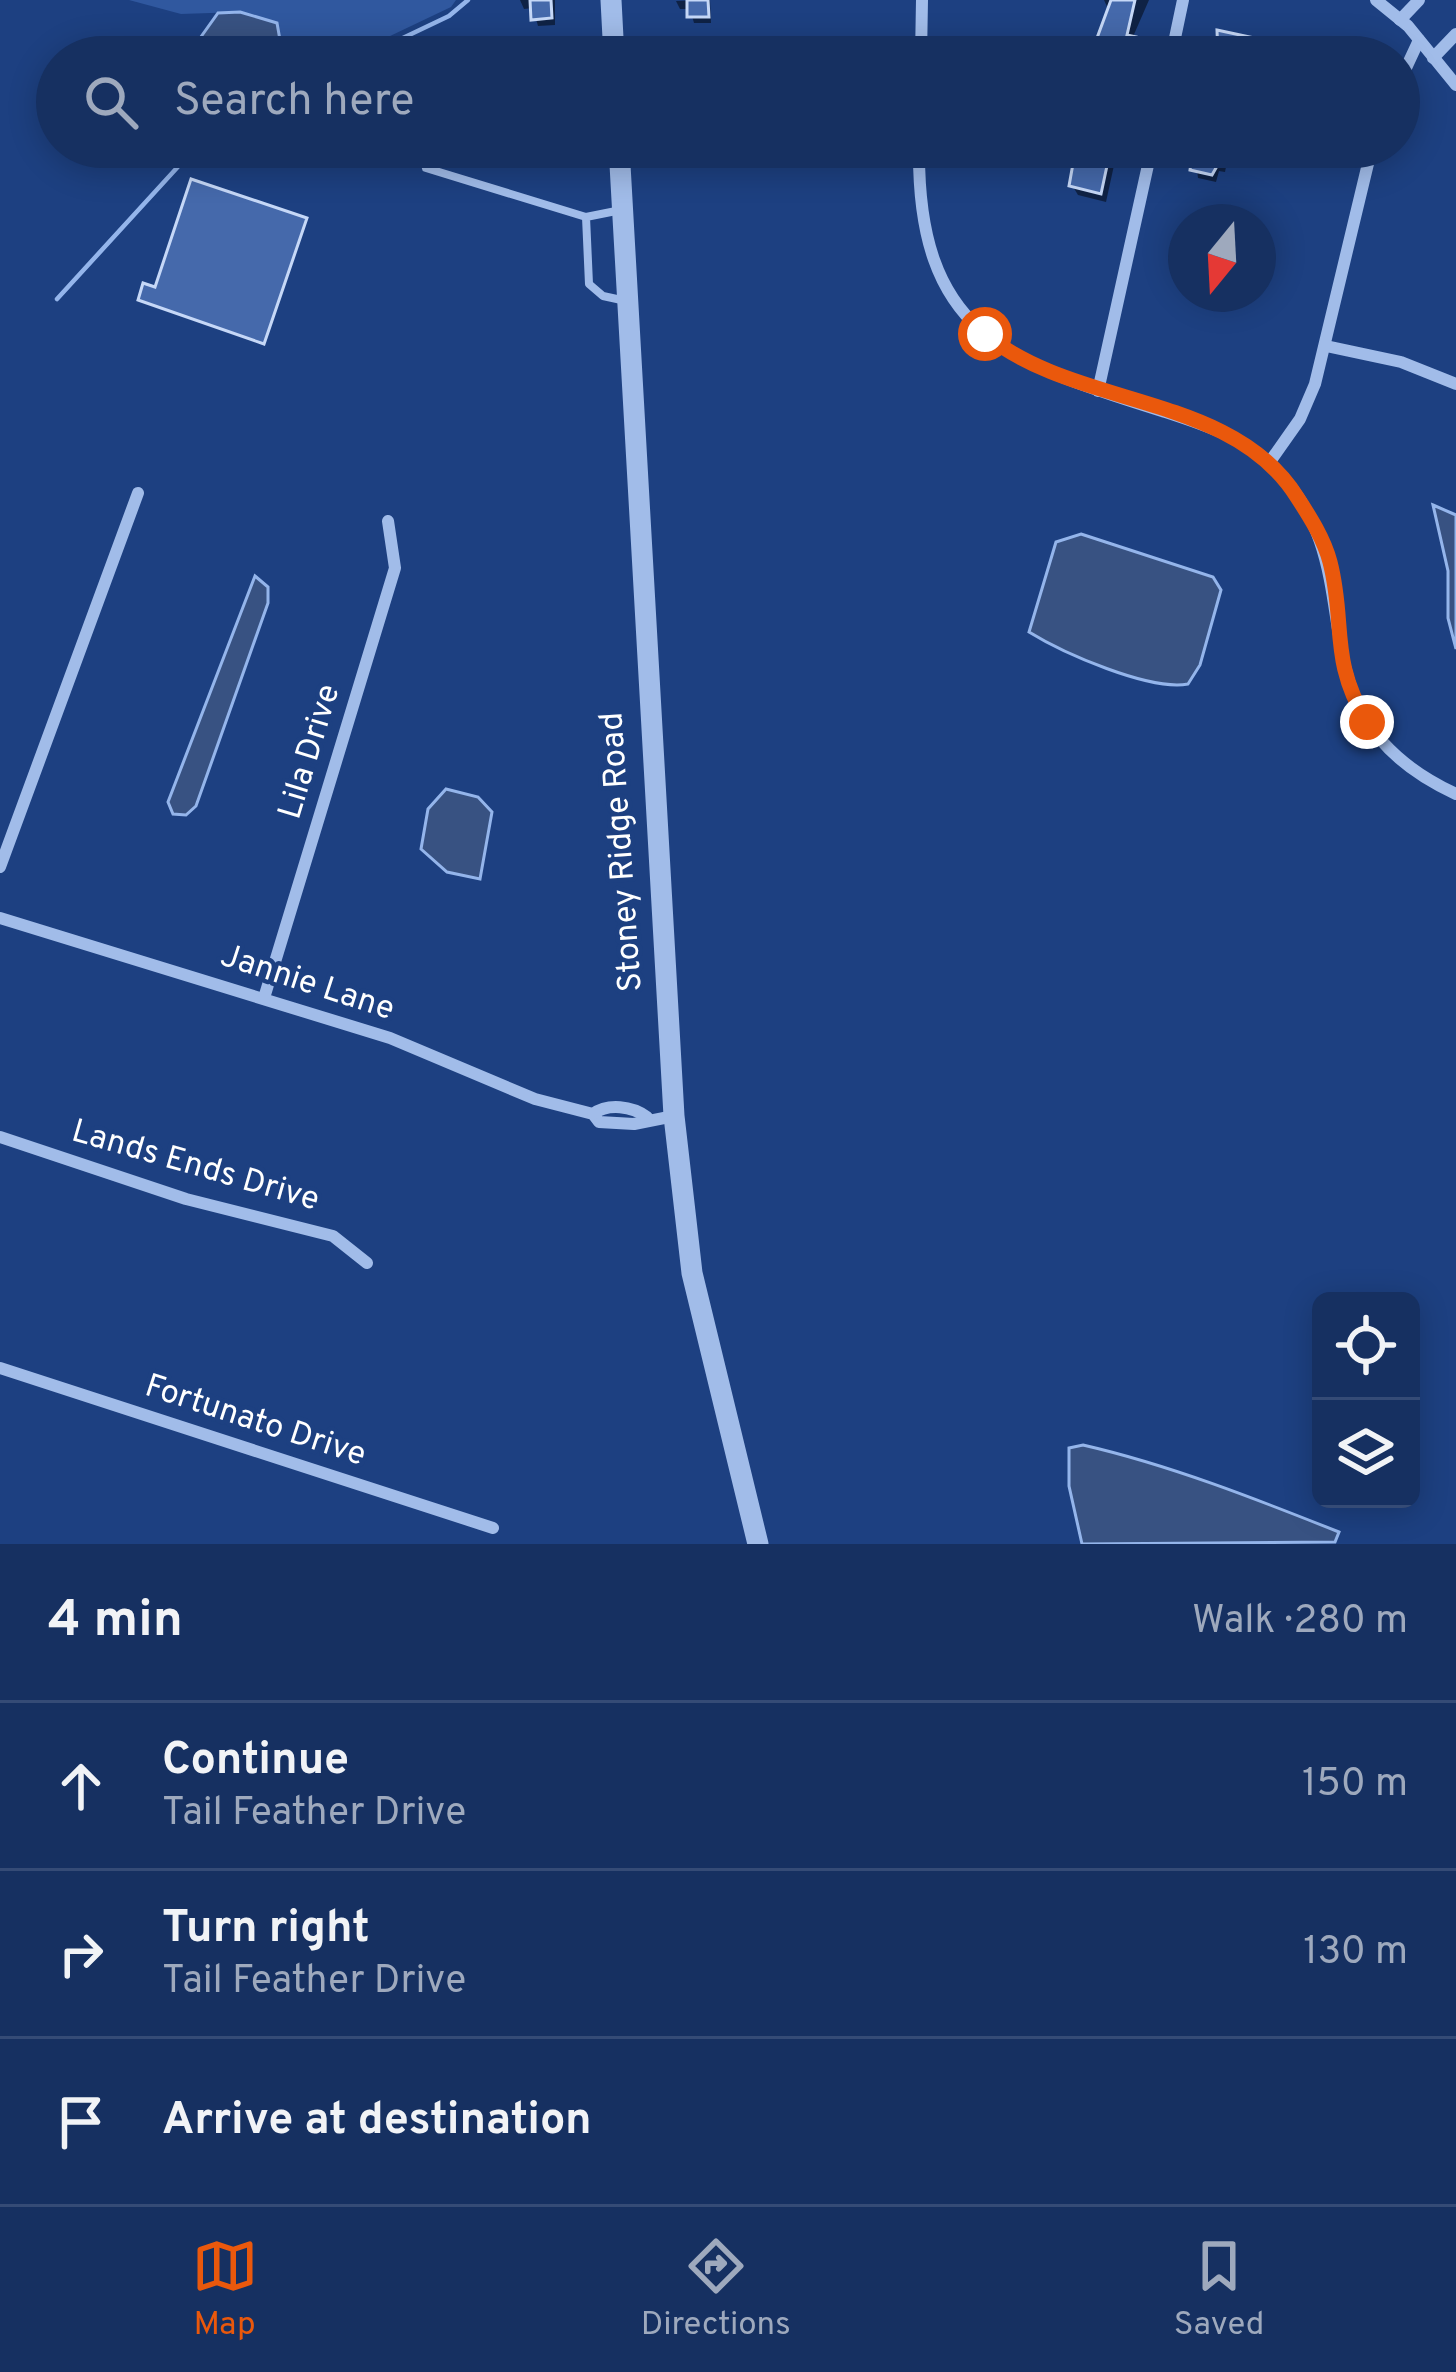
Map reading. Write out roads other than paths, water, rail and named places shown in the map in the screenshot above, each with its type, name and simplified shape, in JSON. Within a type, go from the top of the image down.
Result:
[{"type":"street","points":[[610,0],[613,36]]},
{"type":"street","points":[[921,36],[922,0]]},
{"type":"street","points":[[1175,36],[1183,0]]},
{"type":"street","points":[[1376,0],[1415,36]]},
{"type":"street","points":[[1400,20],[1419,0]]},
{"type":"street","points":[[1433,58],[1456,34]]},
{"type":"street","points":[[1420,41],[1456,85]]},
{"type":"street","name":"Stoney Ridge Road","points":[[620,168],[674,1116],[692,1273],[758,1544]]},
{"type":"street","points":[[920,168],[924,236],[940,277],[963,313],[1031,368],[1221,431],[1269,463],[1293,490],[1330,560],[1338,652],[1359,708],[1405,764],[1456,794]]},
{"type":"street","points":[[1098,391],[1146,168]]},
{"type":"street","points":[[1269,463],[1305,410],[1326,346],[1367,168]]},
{"type":"street","points":[[1326,346],[1401,362],[1456,384]]},
{"type":"street","points":[[0,867],[138,493]]},
{"type":"street","name":"Lila Drive","points":[[264,998],[395,568],[388,521]]},
{"type":"street","name":"Jannie Lane","points":[[0,918],[390,1038],[550,1105],[593,1114],[602,1108],[636,1108],[647,1117],[674,1116]]},
{"type":"street","name":"Lands Ends Drive","points":[[0,1137],[185,1199],[333,1236],[367,1264]]},
{"type":"street","name":"Fortunato Drive","points":[[0,1368],[493,1528]]},
{"type":"lane","points":[[426,168],[586,217],[622,209]]},
{"type":"lane","points":[[586,217],[591,288],[626,301]]},
{"type":"waterway","points":[[407,36],[449,16],[468,0]]},
{"type":"waterway","points":[[57,299],[177,168]]}]
